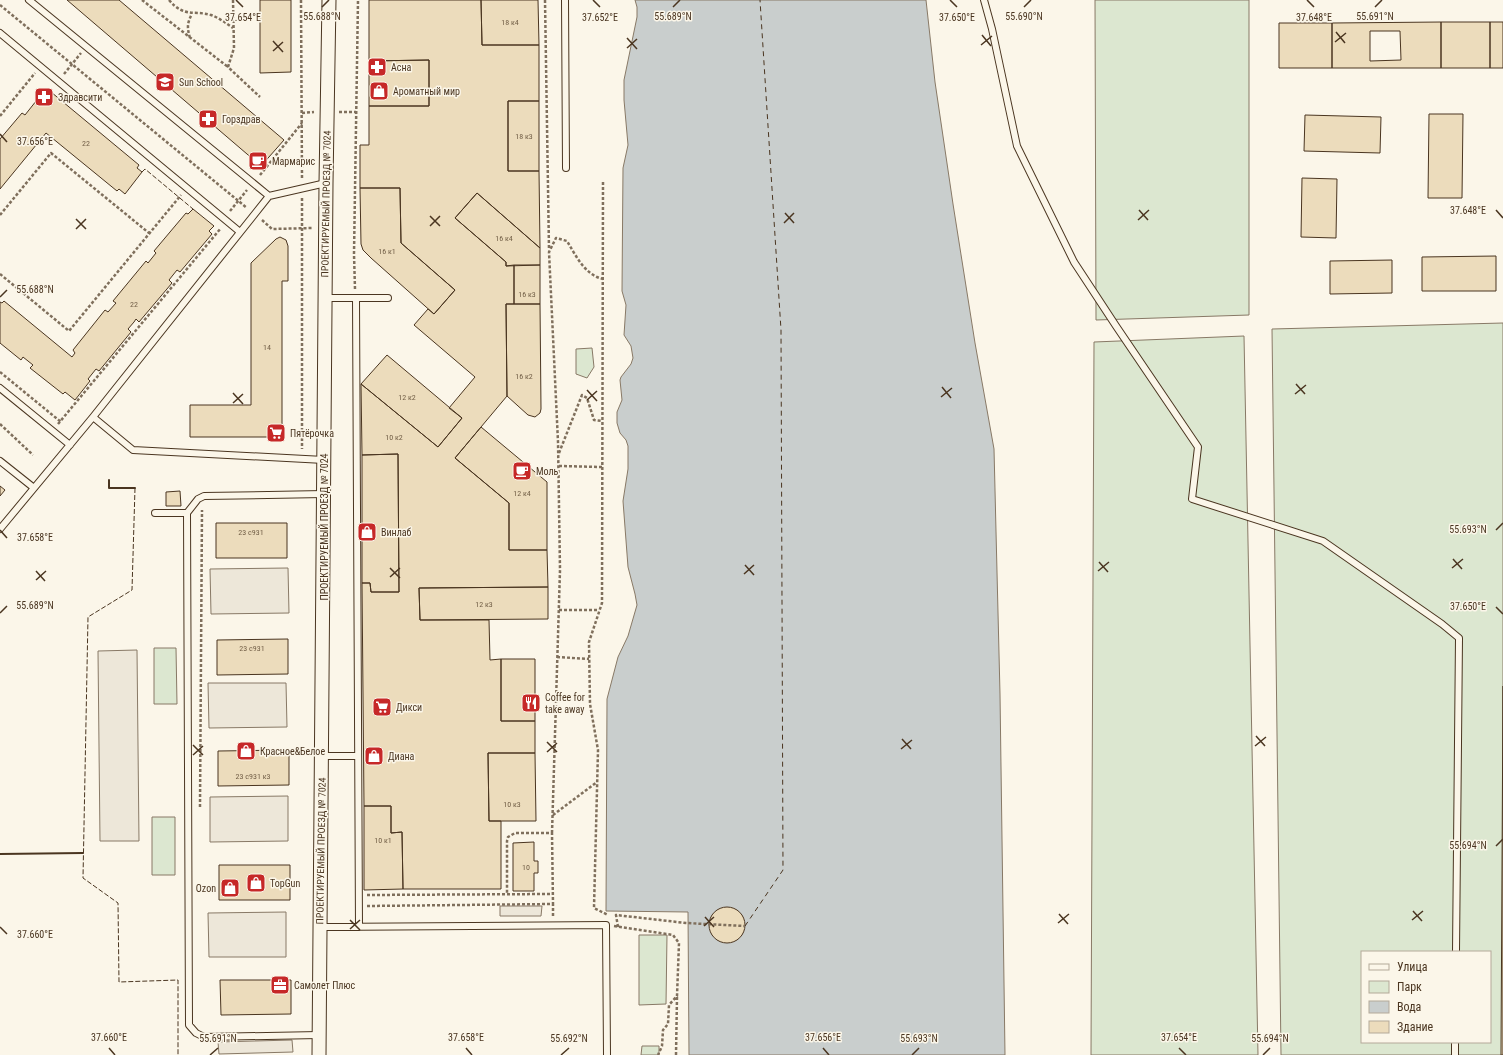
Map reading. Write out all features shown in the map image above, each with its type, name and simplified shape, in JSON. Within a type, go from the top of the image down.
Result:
[{"type":"street","name":"ПРОЕКТИРУЕМЫЙ ПРОЕЗД № 7024","points":[[319,1055],[326,183],[329,0]]},
{"type":"lane","points":[[29,0],[269,196]]},
{"type":"lane","points":[[565,0],[566,168]]},
{"type":"lane","points":[[984,0],[992,29],[1017,146],[1074,262],[1120,333],[1198,447],[1192,499],[1323,541],[1442,624],[1459,638],[1456,951]]},
{"type":"lane","points":[[0,33],[240,232]]},
{"type":"lane","points":[[0,529],[70,445],[269,196],[326,183]]},
{"type":"lane","points":[[325,298],[388,298]]},
{"type":"lane","points":[[356,298],[360,927]]},
{"type":"lane","points":[[0,388],[70,445]]},
{"type":"lane","points":[[92,417],[133,450],[324,460]]},
{"type":"lane","points":[[0,461],[34,488]]},
{"type":"lane","points":[[319,1035],[204,1037],[196,1033],[189,1025],[187,513],[198,499],[204,496],[324,494]]},
{"type":"lane","points":[[155,513],[187,513]]},
{"type":"lane","points":[[322,756],[358,756]]},
{"type":"lane","points":[[320,928],[606,925],[607,1055]]},
{"type":"lane","points":[[1455,1043],[1455,1055]]},
{"type":"path","points":[[142,0],[228,67],[260,97]]},
{"type":"path","points":[[169,0],[182,11],[192,14],[202,13],[212,15],[234,28]]},
{"type":"path","points":[[228,67],[234,48],[233,0]]},
{"type":"path","points":[[302,0],[302,458]]},
{"type":"path","points":[[356,298],[354,254],[358,0]]},
{"type":"path","points":[[359,906],[553,904],[552,832],[560,570],[559,455],[549,252],[545,0]]},
{"type":"path","points":[[0,5],[272,229],[302,228]]},
{"type":"path","points":[[190,38],[187,30],[188,21],[192,14]]},
{"type":"path","points":[[58,81],[86,47]]},
{"type":"path","points":[[0,116],[41,67]]},
{"type":"path","points":[[260,175],[302,123]]},
{"type":"path","points":[[0,215],[51,152],[149,234]]},
{"type":"path","points":[[603,182],[602,603],[589,642],[590,704],[598,750],[594,908],[616,918],[616,916],[686,923],[746,926]]},
{"type":"path","points":[[0,274],[69,331],[187,189]]},
{"type":"path","points":[[53,431],[221,227],[224,219]]},
{"type":"path","points":[[549,252],[556,238],[568,241],[578,261],[596,277],[603,279]]},
{"type":"path","points":[[0,372],[60,422]]},
{"type":"path","points":[[559,455],[582,396],[587,398],[594,420],[602,421]]},
{"type":"path","points":[[0,424],[33,455]]},
{"type":"path","points":[[559,466],[602,467]]},
{"type":"path","points":[[200,812],[201,514],[204,507]]},
{"type":"path","points":[[558,610],[599,610]]},
{"type":"path","points":[[557,657],[589,659]]},
{"type":"path","points":[[553,815],[597,782]]},
{"type":"path","points":[[508,894],[508,837],[514,833],[552,832]]},
{"type":"path","points":[[359,895],[552,894]]},
{"type":"path","points":[[616,918],[618,927]]},
{"type":"path","points":[[606,925],[673,935],[679,943],[676,1055]]},
{"type":"path","points":[[658,1055],[662,1046],[663,1030],[668,1024],[669,1006],[677,996]]},
{"type":"green space","points":[[1095,0],[1249,0],[1249,315],[1096,320]]},
{"type":"green space","points":[[1503,323],[1503,1055],[1281,1055],[1272,329]]},
{"type":"green space","points":[[1244,336],[1258,1055],[1091,1055],[1094,342]]},
{"type":"green space","points":[[592,348],[594,367],[587,378],[576,374],[576,349]]},
{"type":"green space","points":[[154,648],[176,648],[177,704],[154,704]]},
{"type":"green space","points":[[152,817],[175,817],[175,875],[152,875]]},
{"type":"green space","points":[[639,935],[667,935],[666,1004],[639,1005]]},
{"type":"green space","points":[[642,1046],[659,1046],[659,1055],[641,1055]]},
{"type":"shaded area","points":[[288,568],[289,613],[211,614],[210,569]]},
{"type":"shaded area","points":[[137,650],[139,841],[100,841],[98,651]]},
{"type":"shaded area","points":[[208,683],[286,683],[287,727],[209,728]]},
{"type":"shaded area","points":[[288,796],[288,841],[210,842],[210,797]]},
{"type":"shaded area","points":[[500,906],[542,906],[541,916],[500,916]]},
{"type":"shaded area","points":[[286,912],[286,957],[209,957],[208,913]]},
{"type":"shaded area","points":[[292,1040],[293,1052],[219,1054],[218,1042]]},
{"type":"water","points":[[635,0],[926,0],[935,82],[953,204],[975,343],[994,449],[1000,694],[1005,1055],[689,1055],[688,912],[606,911],[607,699],[618,657],[628,636],[637,605],[628,567],[623,501],[628,469],[628,446],[626,440],[620,433],[617,423],[617,412],[622,400],[620,380],[631,364],[633,358],[631,346],[624,335],[626,305],[622,291],[623,168],[628,145],[624,100],[624,80],[637,17]]},
{"type":"building","points":[[67,0],[119,0],[284,140],[261,166]]},
{"type":"building","points":[[260,0],[291,0],[291,72],[260,73]]},
{"type":"building","points":[[369,0],[481,0],[482,45],[539,45],[539,101],[508,101],[508,171],[539,171],[540,248],[477,193],[455,218],[506,262],[506,266],[514,265],[514,304],[506,304],[507,396],[455,458],[509,503],[509,550],[547,550],[548,587],[419,588],[420,620],[489,620],[490,660],[501,659],[501,721],[535,721],[535,753],[488,753],[489,821],[501,821],[501,889],[403,889],[402,832],[391,833],[391,806],[364,806],[362,583],[370,583],[371,592],[399,592],[398,454],[362,455],[361,384],[438,447],[462,418],[449,408],[475,377],[414,325],[428,309],[434,314],[455,290],[401,243],[400,188],[360,188],[360,145],[369,145],[369,106],[429,106],[429,60],[369,61]]},
{"type":"building","points":[[481,0],[538,0],[539,45],[482,45]]},
{"type":"building","points":[[1441,22],[1441,68],[1332,68],[1332,23]],"holes":[[[1370,31],[1400,31],[1401,60],[1370,61]]]},
{"type":"building","points":[[1441,22],[1490,22],[1490,68],[1441,68]]},
{"type":"building","points":[[1490,22],[1503,22],[1503,68],[1490,68]]},
{"type":"building","points":[[1279,23],[1332,23],[1332,68],[1279,68]]},
{"type":"building","points":[[429,60],[429,106],[369,106],[369,61]]},
{"type":"building","points":[[44,91],[49,95],[51,92],[139,165],[137,168],[142,172],[125,194],[119,189],[117,191],[46,133],[0,189],[0,139],[22,113],[25,115]]},
{"type":"building","points":[[508,101],[539,101],[539,171],[508,171]]},
{"type":"building","points":[[1429,114],[1463,114],[1462,198],[1428,198]]},
{"type":"building","points":[[1305,115],[1381,117],[1380,153],[1304,151]]},
{"type":"building","points":[[1302,178],[1337,179],[1336,238],[1301,237]]},
{"type":"building","points":[[360,188],[400,188],[401,243],[455,290],[434,314],[363,250],[361,244]]},
{"type":"building","points":[[477,193],[540,248],[540,265],[506,266],[506,262],[455,218]]},
{"type":"building","points":[[193,209],[214,226],[209,231],[212,234],[180,272],[177,270],[169,280],[172,283],[139,322],[136,319],[128,329],[131,332],[99,371],[96,369],[88,379],[90,381],[75,400],[65,392],[63,394],[30,368],[33,365],[23,357],[21,360],[0,343],[0,302],[2,303],[4,301],[72,357],[75,353],[73,350],[105,310],[108,312],[116,303],[113,301],[146,261],[148,263],[156,253],[154,251],[186,213],[188,214]]},
{"type":"building","points":[[280,237],[286,240],[288,246],[288,281],[282,281],[282,437],[190,437],[190,405],[251,405],[251,263]]},
{"type":"building","points":[[1496,256],[1496,291],[1422,291],[1422,257]]},
{"type":"building","points":[[1392,260],[1392,293],[1330,294],[1330,261]]},
{"type":"building","points":[[514,265],[540,265],[540,304],[514,304]]},
{"type":"building","points":[[506,304],[540,304],[541,409],[540,413],[535,417],[528,415],[507,396]]},
{"type":"building","points":[[387,355],[462,418],[438,447],[361,384]]},
{"type":"building","points":[[481,427],[547,482],[547,550],[509,550],[509,503],[455,458]]},
{"type":"building","points":[[398,454],[399,592],[371,592],[370,583],[362,583],[362,455]]},
{"type":"building","points":[[0,486],[5,490],[0,496]]},
{"type":"building","points":[[180,491],[181,506],[166,506],[166,492]]},
{"type":"building","points":[[216,523],[287,523],[287,558],[216,558]]},
{"type":"building","points":[[548,587],[548,619],[420,620],[419,588]]},
{"type":"building","points":[[288,639],[288,674],[217,675],[217,640]]},
{"type":"building","points":[[501,659],[535,659],[535,721],[501,721]]},
{"type":"building","points":[[1503,686],[1503,1055],[1501,1055]]},
{"type":"building","points":[[289,750],[289,785],[218,786],[218,751]]},
{"type":"building","points":[[488,753],[535,753],[536,821],[489,821]]},
{"type":"building","points":[[364,806],[391,806],[391,833],[402,832],[403,889],[364,890]]},
{"type":"building","points":[[534,842],[534,861],[538,861],[538,873],[534,873],[534,891],[513,891],[513,843]]},
{"type":"building","points":[[219,865],[290,865],[290,900],[219,900]]},
{"type":"building","points":[[731,907],[740,912],[744,918],[744,932],[740,938],[731,943],[723,943],[714,938],[710,932],[709,921],[714,912],[720,908]]},
{"type":"building","points":[[220,980],[291,980],[291,1014],[221,1015]]},
{"type":"ferry route","points":[[745,926],[783,870],[781,330],[760,0]]},
{"type":"fence","points":[[142,172],[145,169],[193,209]]},
{"type":"fence","points":[[135,488],[132,590],[88,617],[83,878],[118,903],[119,982],[178,980],[178,1055]]},
{"type":"wall","points":[[109,480],[109,488],[135,488]]},
{"type":"wall","points":[[0,854],[83,853]]},
{"type":"place","name":"Асна","points":[[377,67]]},
{"type":"place","name":"Sun School","points":[[165,82]]},
{"type":"place","name":"Ароматный мир","points":[[379,91]]},
{"type":"place","name":"Здравсити","points":[[44,97]]},
{"type":"place","name":"Горздрав","points":[[208,119]]},
{"type":"place","name":"Мармарис","points":[[258,161]]},
{"type":"place","name":"Пятёрочка","points":[[276,433]]},
{"type":"place","name":"Моль","points":[[522,471]]},
{"type":"place","name":"Винлаб","points":[[367,532]]},
{"type":"place","name":"Coffee for take away","points":[[531,703]]},
{"type":"place","name":"Дикси","points":[[382,707]]},
{"type":"place","name":"Красное&Белое","points":[[246,751]]},
{"type":"place","name":"Диана","points":[[374,756]]},
{"type":"place","name":"TopGun","points":[[256,883]]},
{"type":"place","name":"Ozon","points":[[230,888]]},
{"type":"place","name":"Самолет Плюс","points":[[280,985]]}]
